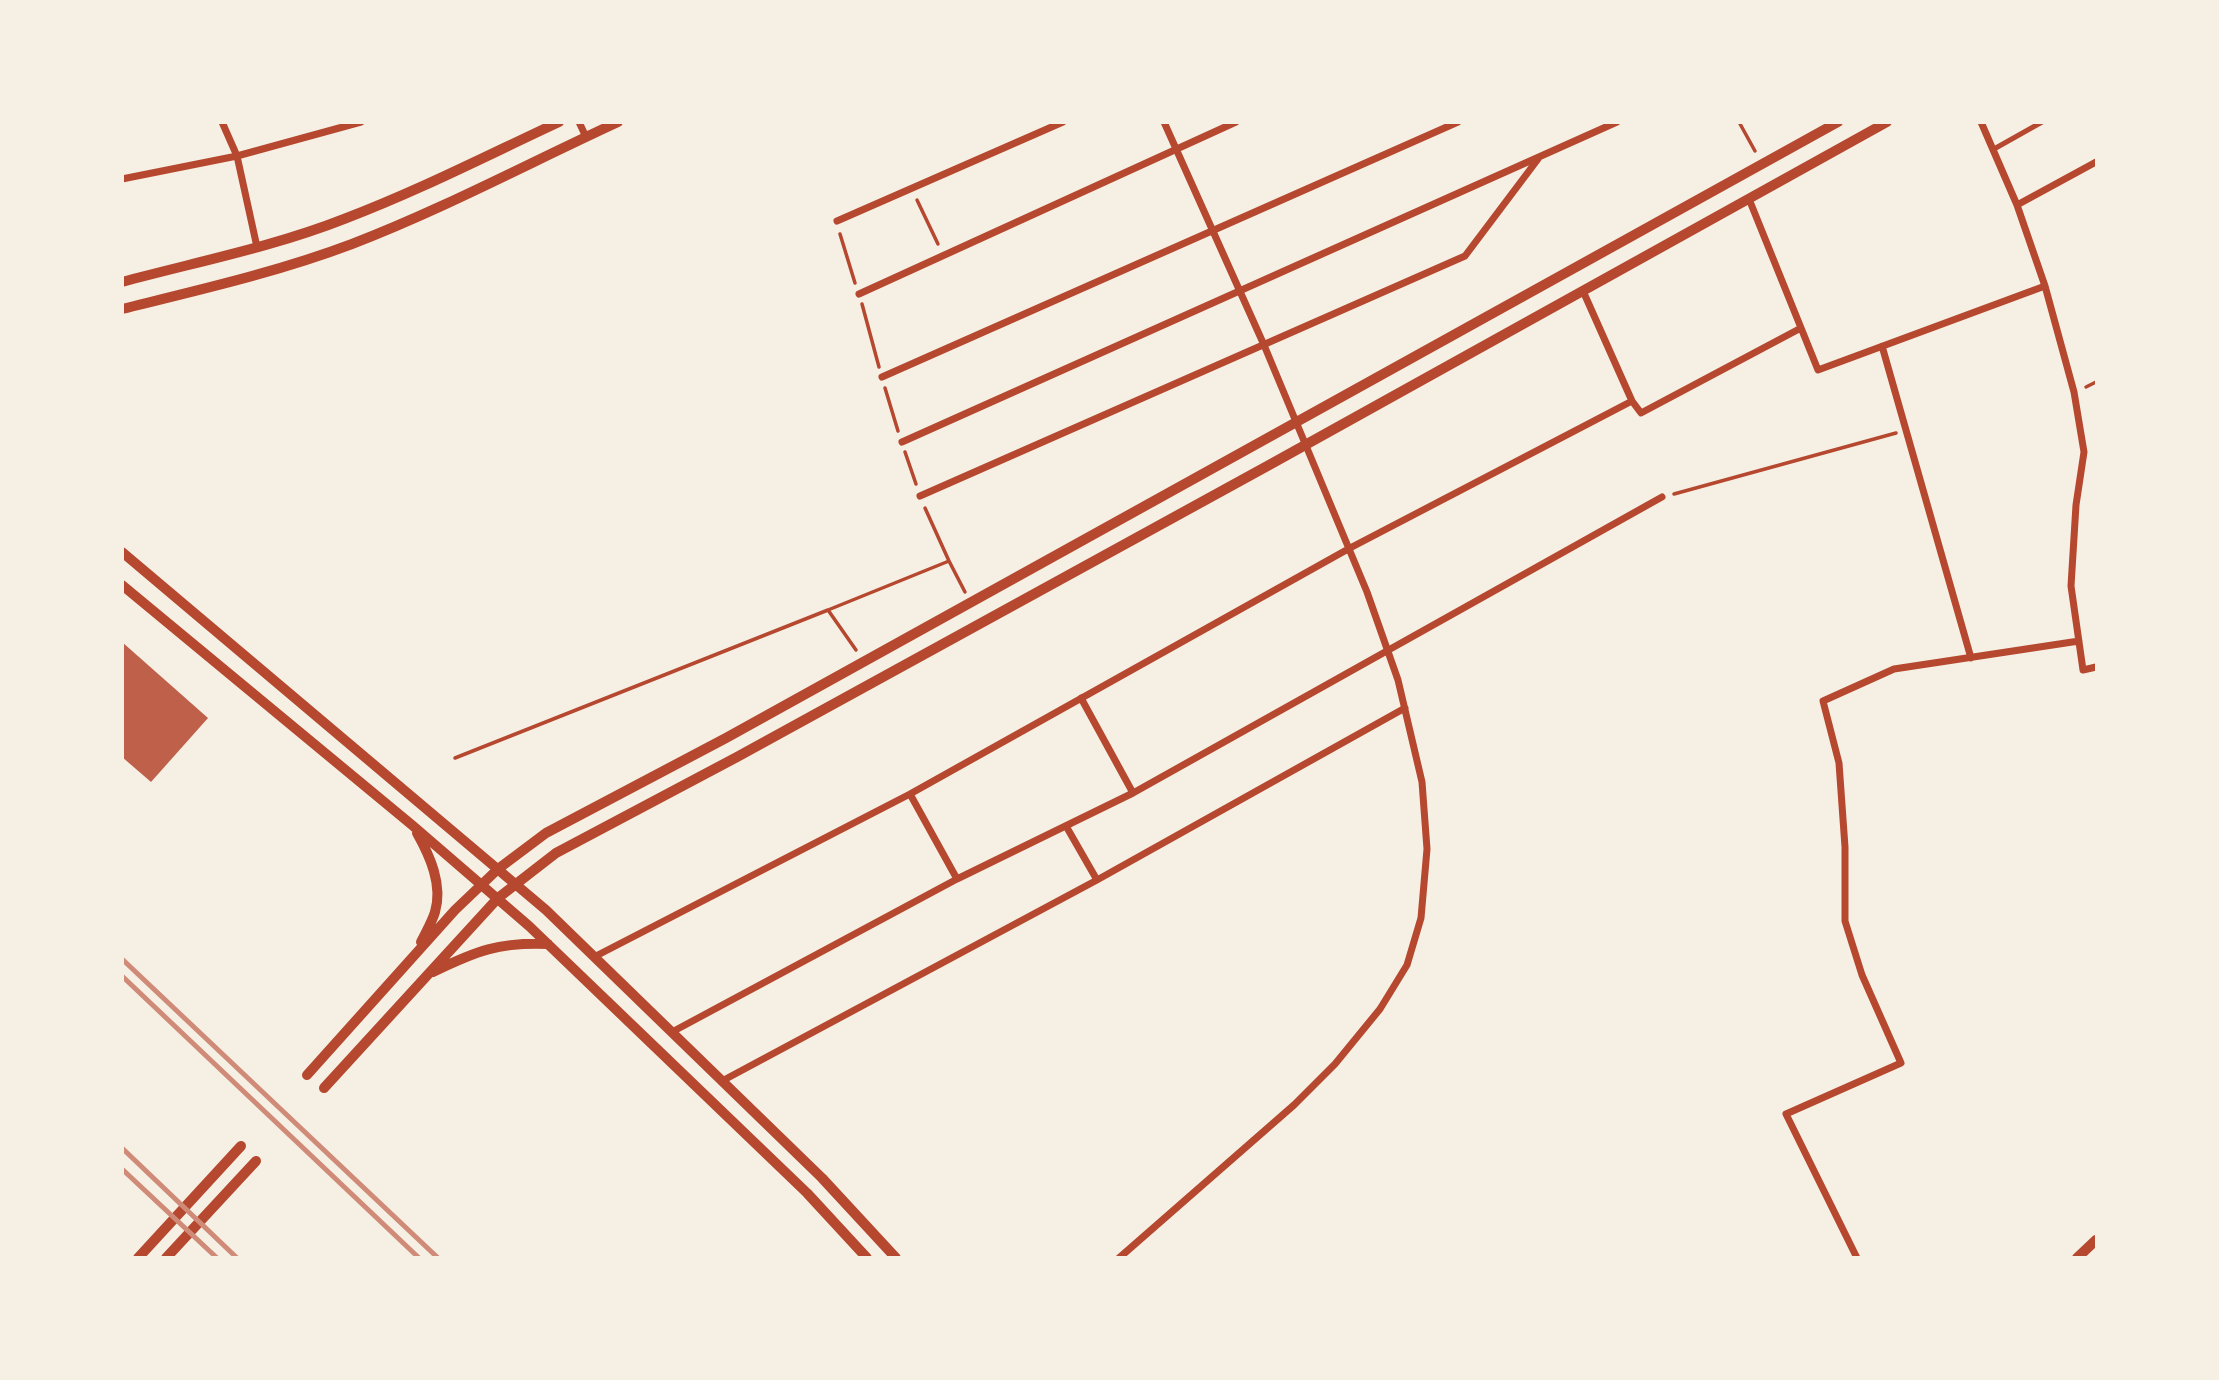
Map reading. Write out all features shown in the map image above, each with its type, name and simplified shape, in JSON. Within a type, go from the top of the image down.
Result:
[{"type":"main road","points":[[122,282],[257,247],[343,220],[437,181],[559,122]]},
{"type":"main road","points":[[122,309],[279,268],[352,244],[445,204],[618,122]]},
{"type":"main road","points":[[307,1076],[481,884],[546,833],[726,738],[1838,122]]},
{"type":"main road","points":[[324,1088],[498,898],[556,853],[749,751],[1305,446],[1887,122]]},
{"type":"main road","points":[[122,552],[516,884],[822,1178],[896,1258]]},
{"type":"main road","points":[[122,585],[498,898],[807,1194],[867,1258]]},
{"type":"main road","points":[[412,825],[430,856],[437,883],[436,910],[415,954]]},
{"type":"main road","points":[[427,974],[496,946],[548,944]]},
{"type":"main road","points":[[138,1258],[241,1146]]},
{"type":"main road","points":[[166,1258],[256,1161]]},
{"type":"main road","points":[[2077,1258],[2096,1240]]},
{"type":"street","points":[[222,122],[237,156],[257,247]]},
{"type":"street","points":[[122,179],[237,156],[360,122]]},
{"type":"street","points":[[579,122],[586,137]]},
{"type":"street","points":[[837,221],[1063,122]]},
{"type":"street","points":[[1122,1257],[1294,1105],[1335,1063],[1380,1009],[1408,965],[1421,918],[1427,849],[1422,782],[1388,650],[1350,548],[1264,345],[1164,122]]},
{"type":"street","points":[[859,294],[1236,122]]},
{"type":"street","points":[[882,377],[1458,122]]},
{"type":"street","points":[[902,442],[1617,122]]},
{"type":"street","points":[[1981,122],[2017,205],[2045,286],[2074,392],[2084,452],[2076,505],[2071,586],[2083,670],[2096,667]]},
{"type":"street","points":[[1994,149],[2042,122]]},
{"type":"street","points":[[920,496],[1465,256],[1539,157]]},
{"type":"street","points":[[2017,205],[2096,162]]},
{"type":"street","points":[[1749,199],[1818,370],[2045,286]]},
{"type":"street","points":[[1583,291],[1632,401],[1641,413],[1801,328]]},
{"type":"street","points":[[1882,346],[1971,658]]},
{"type":"street","points":[[594,957],[910,794],[1350,548],[1632,401]]},
{"type":"street","points":[[672,1032],[957,879],[1133,793],[1662,497]]},
{"type":"street","points":[[1857,1258],[1786,1114],[1901,1063],[1862,975],[1844,921],[1844,847],[1839,763],[1823,701],[1894,669],[2079,642]]},
{"type":"street","points":[[1081,698],[1133,793]]},
{"type":"street","points":[[722,1081],[1097,880],[1405,708]]},
{"type":"street","points":[[910,794],[957,879]]},
{"type":"street","points":[[1066,826],[1097,880]]},
{"type":"path","points":[[1739,122],[1763,164]]},
{"type":"path","points":[[912,188],[943,255]]},
{"type":"path","points":[[837,221],[920,496],[971,603]]},
{"type":"path","points":[[1662,497],[1906,430]]},
{"type":"path","points":[[455,758],[949,561]]},
{"type":"path","points":[[828,611],[864,662]]},
{"type":"building","points":[[122,642],[208,718],[151,782],[122,757]]},
{"type":"railway","points":[[122,959],[438,1258]]},
{"type":"railway","points":[[122,976],[419,1258]]},
{"type":"railway","points":[[122,1148],[237,1258]]},
{"type":"railway","points":[[122,1169],[217,1258]]}]
